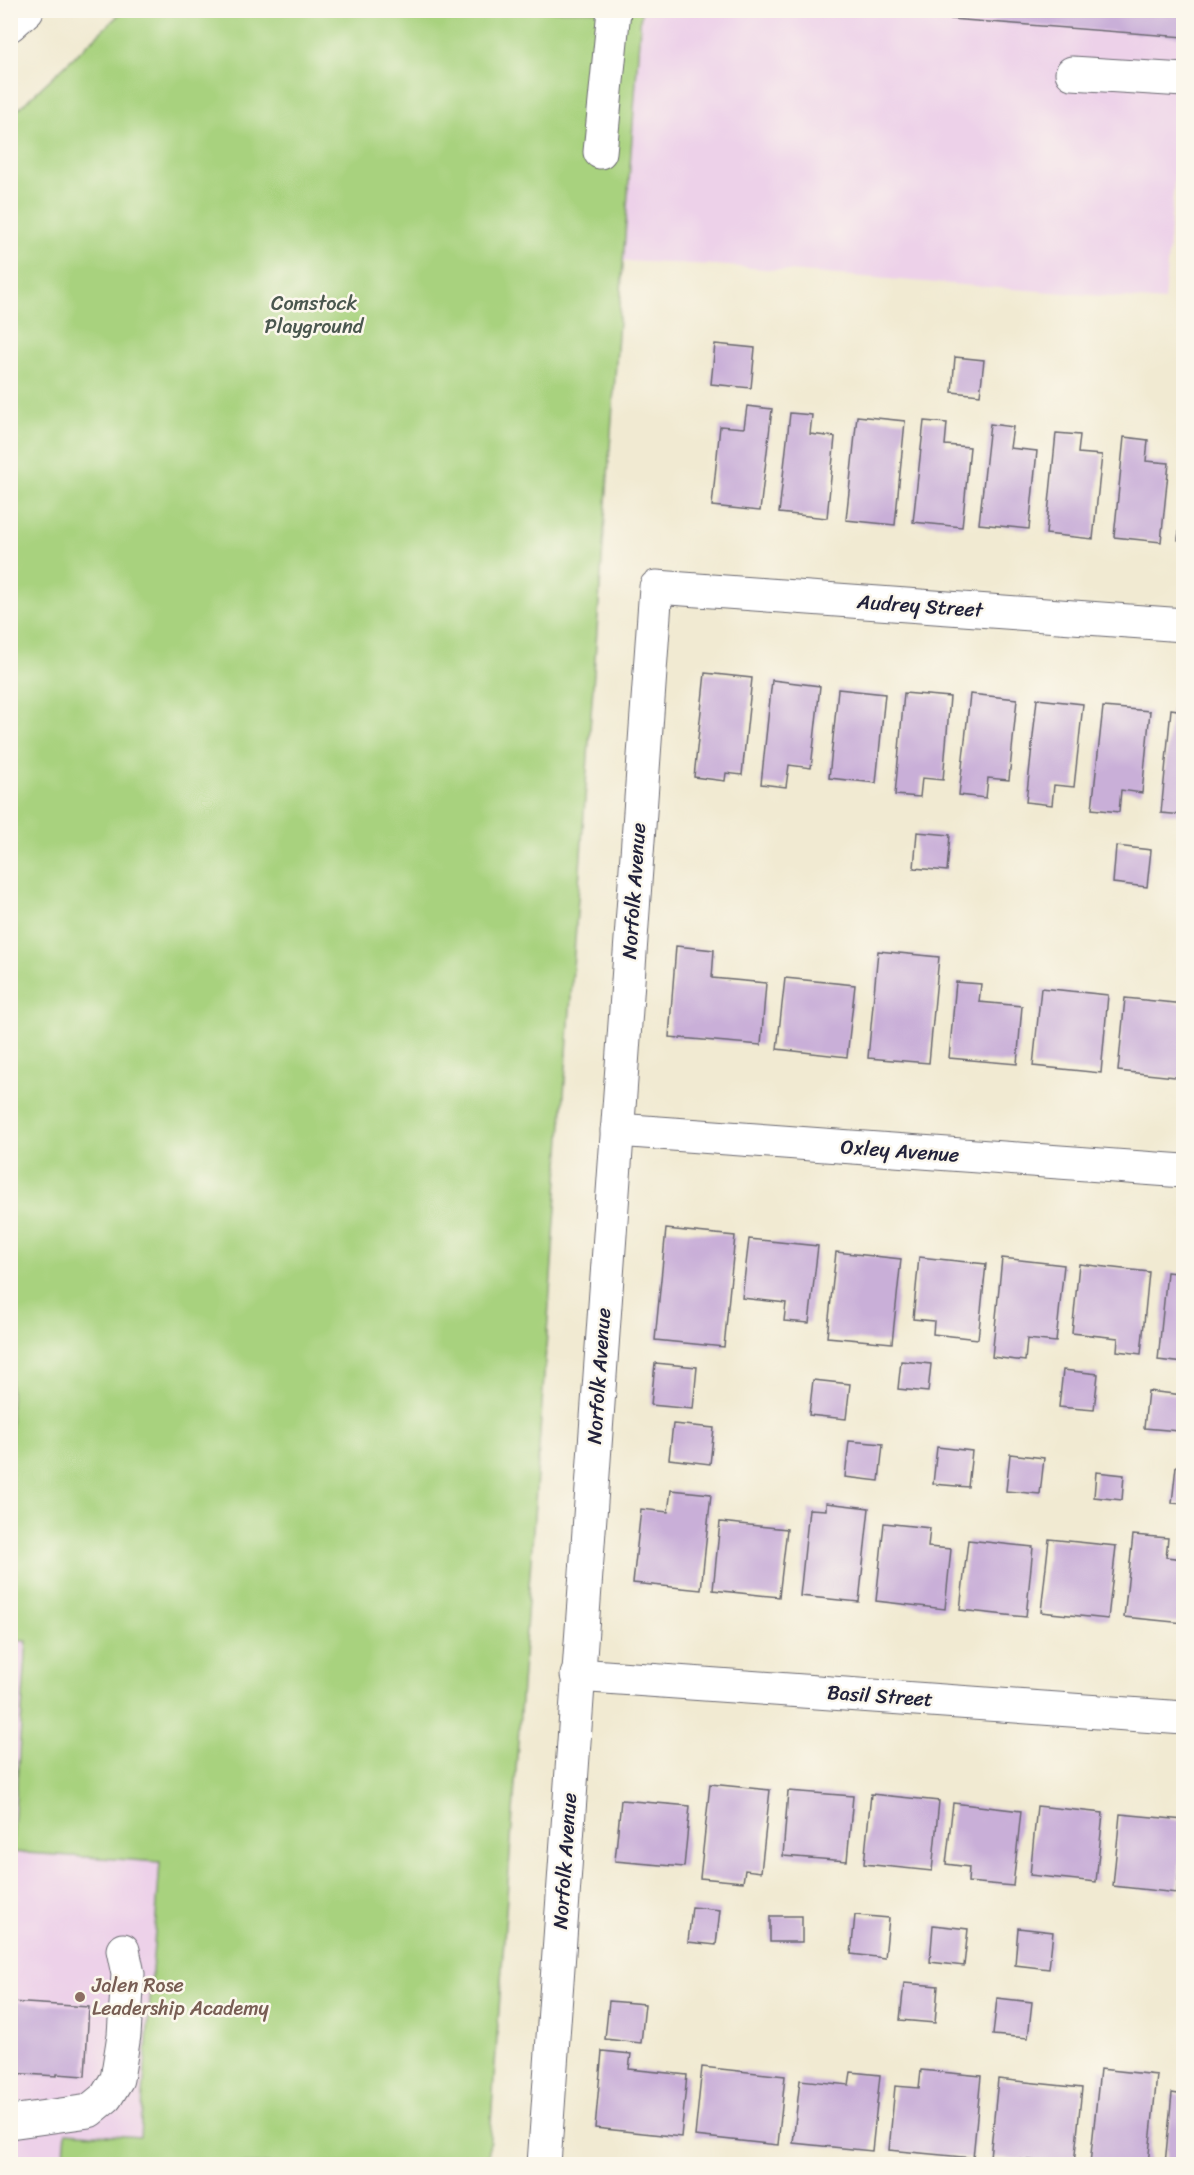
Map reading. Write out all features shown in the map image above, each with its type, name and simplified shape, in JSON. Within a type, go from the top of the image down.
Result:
[{"type":"street","points":[[10,26],[27,10]]},
{"type":"street","points":[[600,152],[614,10]]},
{"type":"street","points":[[1072,73],[1184,80]]},
{"type":"street","name":"Audrey Street","points":[[656,587],[1184,625]]},
{"type":"street","name":"Norfolk Avenue","points":[[544,2164],[656,587]]},
{"type":"street","name":"Oxley Avenue","points":[[617,1130],[1184,1171]]},
{"type":"street","name":"Basil Street","points":[[577,1675],[1184,1718]]},
{"type":"street","points":[[10,2122],[89,2111],[106,2097],[117,2079],[124,2035],[128,1974],[123,1950]]},
{"type":"shaded area","points":[[641,11],[1183,11],[1180,112],[1164,301],[715,265],[623,261]]},
{"type":"shaded area","name":"Jalen Rose Leadership Academy","points":[[10,1640],[27,1641],[12,1852],[160,1862],[140,2138],[66,2133],[63,2164],[11,2164]]},
{"type":"green space","name":"Comstock Playground","points":[[123,11],[641,11],[488,2164],[63,2164],[66,2132],[140,2137],[160,1862],[12,1852],[27,1641],[11,1640],[11,116]]},
{"type":"building","points":[[952,10],[1184,10],[1184,37],[951,19]]},
{"type":"building","points":[[715,344],[755,348],[751,388],[711,384]]},
{"type":"building","points":[[955,357],[984,360],[980,395],[952,392]]},
{"type":"building","points":[[747,406],[772,409],[760,511],[712,506],[720,426],[744,428]]},
{"type":"building","points":[[790,413],[812,415],[810,434],[835,437],[827,518],[779,513]]},
{"type":"building","points":[[857,416],[905,421],[895,525],[846,520]]},
{"type":"building","points":[[924,421],[947,423],[945,445],[970,447],[962,527],[913,522]]},
{"type":"building","points":[[990,424],[1013,427],[1010,448],[1037,451],[1029,529],[979,524]]},
{"type":"building","points":[[1056,433],[1080,435],[1078,453],[1102,455],[1093,539],[1046,534]]},
{"type":"building","points":[[1124,437],[1148,440],[1146,461],[1169,463],[1161,542],[1114,537]]},
{"type":"building","points":[[1182,506],[1184,506],[1184,541],[1178,540]]},
{"type":"building","points":[[705,673],[752,678],[742,775],[726,773],[725,781],[694,777]]},
{"type":"building","points":[[772,680],[820,686],[811,768],[789,765],[786,787],[761,784]]},
{"type":"building","points":[[838,689],[885,694],[876,783],[829,778]]},
{"type":"building","points":[[904,693],[950,697],[943,780],[922,778],[920,797],[895,795]]},
{"type":"building","points":[[970,694],[1017,699],[1009,780],[988,778],[986,798],[959,795]]},
{"type":"building","points":[[1037,699],[1083,704],[1074,787],[1054,785],[1052,805],[1026,802]]},
{"type":"building","points":[[1103,707],[1150,711],[1142,793],[1121,790],[1119,812],[1092,809]]},
{"type":"building","points":[[1171,709],[1184,711],[1184,815],[1161,813]]},
{"type":"building","points":[[917,832],[950,835],[947,871],[914,868]]},
{"type":"building","points":[[1116,846],[1151,850],[1147,887],[1113,883]]},
{"type":"building","points":[[676,946],[714,950],[712,978],[766,983],[761,1045],[669,1037]]},
{"type":"building","points":[[878,951],[939,957],[929,1063],[868,1058]]},
{"type":"building","points":[[785,978],[855,985],[847,1057],[777,1049]]},
{"type":"building","points":[[956,982],[981,984],[979,1002],[1022,1006],[1017,1064],[949,1058]]},
{"type":"building","points":[[1041,988],[1108,995],[1101,1073],[1033,1066]]},
{"type":"building","points":[[1125,998],[1184,1004],[1184,1078],[1118,1071]]},
{"type":"building","points":[[666,1229],[735,1236],[724,1347],[655,1340]]},
{"type":"building","points":[[749,1239],[818,1246],[809,1323],[784,1321],[786,1303],[742,1298]]},
{"type":"building","points":[[836,1252],[901,1259],[892,1343],[827,1337]]},
{"type":"building","points":[[919,1257],[986,1264],[978,1339],[933,1334],[934,1321],[913,1319]]},
{"type":"building","points":[[1002,1258],[1064,1265],[1056,1342],[1027,1339],[1025,1361],[992,1357]]},
{"type":"building","points":[[1079,1264],[1149,1272],[1141,1354],[1117,1351],[1118,1338],[1072,1333]]},
{"type":"building","points":[[1167,1272],[1184,1274],[1184,1363],[1158,1360]]},
{"type":"building","points":[[901,1361],[931,1364],[928,1392],[898,1389]]},
{"type":"building","points":[[655,1363],[697,1367],[693,1409],[651,1405]]},
{"type":"building","points":[[1063,1370],[1098,1374],[1094,1410],[1059,1407]]},
{"type":"building","points":[[813,1380],[850,1384],[846,1419],[809,1415]]},
{"type":"building","points":[[1148,1391],[1183,1395],[1179,1431],[1144,1428]]},
{"type":"building","points":[[673,1424],[714,1428],[710,1464],[669,1459]]},
{"type":"building","points":[[849,1441],[883,1444],[879,1481],[845,1477]]},
{"type":"building","points":[[937,1447],[972,1451],[968,1487],[933,1484]]},
{"type":"building","points":[[1010,1454],[1044,1458],[1040,1494],[1006,1491]]},
{"type":"building","points":[[1176,1466],[1184,1466],[1184,1504],[1172,1503]]},
{"type":"building","points":[[1096,1472],[1124,1475],[1122,1500],[1094,1497]]},
{"type":"building","points":[[671,1490],[711,1494],[701,1590],[633,1583],[641,1509],[668,1512]]},
{"type":"building","points":[[826,1503],[869,1508],[859,1602],[800,1596],[809,1509],[826,1510]]},
{"type":"building","points":[[720,1522],[787,1529],[779,1597],[713,1590]]},
{"type":"building","points":[[884,1523],[930,1528],[928,1547],[951,1549],[945,1609],[876,1601]]},
{"type":"building","points":[[1133,1535],[1168,1538],[1166,1557],[1184,1559],[1184,1623],[1124,1617]]},
{"type":"building","points":[[1049,1539],[1116,1546],[1108,1619],[1041,1612]]},
{"type":"building","points":[[968,1540],[1033,1547],[1026,1617],[960,1610]]},
{"type":"building","points":[[710,1784],[770,1790],[761,1872],[745,1870],[743,1882],[700,1878]]},
{"type":"building","points":[[788,1791],[853,1796],[847,1861],[783,1856]]},
{"type":"building","points":[[871,1794],[939,1801],[932,1871],[864,1864]]},
{"type":"building","points":[[621,1800],[690,1806],[684,1867],[615,1861]]},
{"type":"building","points":[[953,1803],[1021,1811],[1013,1886],[968,1882],[969,1867],[946,1864]]},
{"type":"building","points":[[1037,1806],[1103,1813],[1096,1882],[1030,1875]]},
{"type":"building","points":[[1120,1814],[1184,1820],[1177,1893],[1113,1886]]},
{"type":"building","points":[[692,1907],[720,1910],[716,1945],[688,1942]]},
{"type":"building","points":[[855,1915],[889,1918],[885,1958],[851,1954]]},
{"type":"building","points":[[770,1916],[802,1916],[802,1942],[770,1942]]},
{"type":"building","points":[[933,1925],[968,1929],[964,1966],[930,1962]]},
{"type":"building","points":[[1018,1928],[1053,1932],[1049,1969],[1015,1965]]},
{"type":"building","points":[[904,1983],[938,1986],[935,2023],[900,2020]]},
{"type":"building","points":[[997,1998],[1032,2002],[1028,2038],[993,2035]]},
{"type":"building","points":[[609,2001],[645,2004],[641,2043],[605,2039]]},
{"type":"building","points":[[10,2002],[89,2007],[85,2076],[10,2073]]},
{"type":"building","points":[[602,2051],[631,2054],[629,2069],[687,2075],[681,2137],[595,2128]]},
{"type":"building","points":[[702,2067],[785,2076],[778,2145],[695,2136]]},
{"type":"building","points":[[1100,2069],[1157,2075],[1148,2164],[1090,2164]]},
{"type":"building","points":[[921,2070],[981,2076],[973,2158],[889,2150],[895,2086],[919,2088]]},
{"type":"building","points":[[851,2072],[880,2075],[872,2151],[793,2143],[800,2080],[849,2085]]},
{"type":"building","points":[[998,2079],[1082,2088],[1074,2164],[990,2157]]},
{"type":"building","points":[[1172,2093],[1184,2095],[1184,2164],[1165,2164]]},
{"type":"place","name":"Jalen Rose Leadership Academy","points":[[80,1997]]}]
